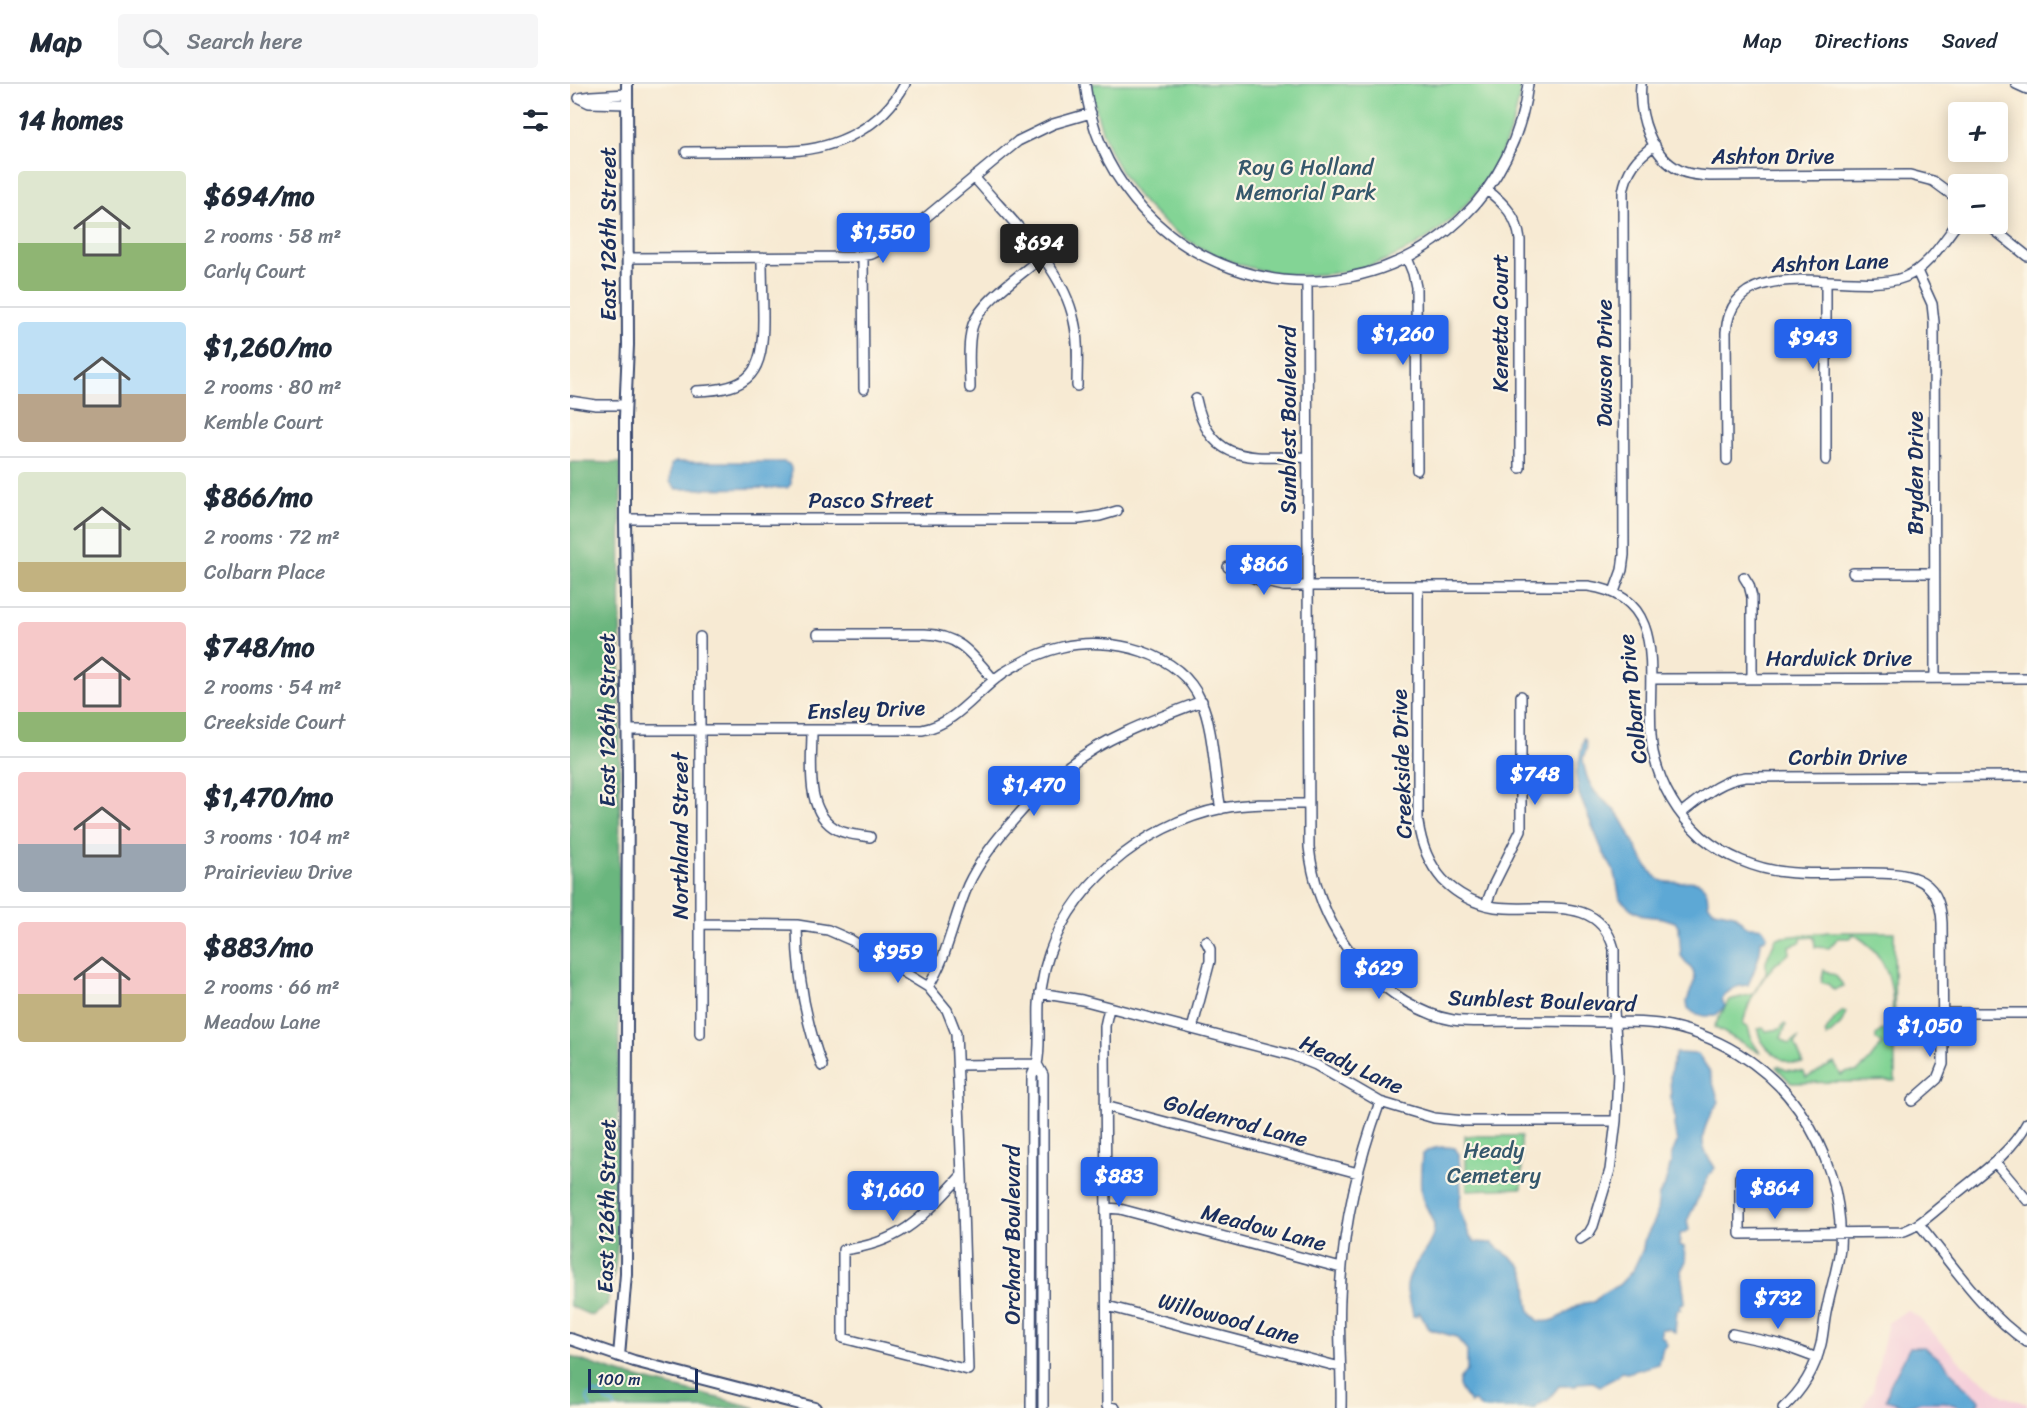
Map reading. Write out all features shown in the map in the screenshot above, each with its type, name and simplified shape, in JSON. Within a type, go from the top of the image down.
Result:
[{"type":"main road","name":"East 126th Street","points":[[619,1356],[626,1274],[627,94]]},
{"type":"main road","points":[[570,1339],[619,1356],[815,1408]]},
{"type":"street","points":[[686,152],[790,151],[831,145],[864,129],[879,117],[892,103],[904,84]]},
{"type":"street","points":[[1085,84],[1091,113],[1103,147],[1125,187],[1153,219],[1176,238],[1210,260],[1272,279],[1307,282],[1358,275],[1407,258],[1454,225],[1487,190],[1504,160],[1521,118],[1528,84]]},
{"type":"street","name":"Ashton Drive","points":[[1641,84],[1643,118],[1655,145],[1670,164],[1680,171],[1692,175],[1910,175],[1933,180],[1948,192]]},
{"type":"street","points":[[2016,84],[2027,89]]},
{"type":"street","points":[[575,98],[627,94]]},
{"type":"street","points":[[628,258],[863,256],[877,252],[896,242],[1018,141],[1053,124],[1091,113]]},
{"type":"street","name":"Dawson Drive","points":[[1614,591],[1622,570],[1624,555],[1623,192],[1633,164],[1641,154],[1655,145]]},
{"type":"street","points":[[974,177],[1042,257],[1060,282],[1076,329],[1077,386]]},
{"type":"street","name":"Kenetta Court","points":[[1487,190],[1510,212],[1520,240],[1520,468]]},
{"type":"street","name":"Ashton Lane","points":[[1727,460],[1726,332],[1732,308],[1745,292],[1763,283],[1776,281],[1896,280],[1917,271],[1948,234]]},
{"type":"street","points":[[2000,234],[2027,256]]},
{"type":"street","points":[[863,256],[864,388]]},
{"type":"street","points":[[969,388],[970,338],[975,319],[984,306],[1042,257]]},
{"type":"street","points":[[696,391],[732,387],[750,375],[758,363],[763,346],[762,258]]},
{"type":"street","points":[[1407,258],[1416,287],[1417,470]]},
{"type":"street","name":"Bryden Drive","points":[[1917,271],[1932,304],[1934,322],[1935,678]]},
{"type":"street","points":[[1826,281],[1826,460]]},
{"type":"street","name":"Sunblest Boulevard","points":[[1307,282],[1309,804],[1311,861],[1316,886],[1325,911],[1353,956],[1371,975],[1389,991],[1426,1012],[1453,1020],[1652,1023],[1695,1032],[1735,1052],[1774,1081],[1797,1107],[1812,1129],[1821,1148],[1834,1189],[1840,1233],[1838,1262],[1817,1358],[1804,1384],[1783,1408]]},
{"type":"street","points":[[1196,399],[1205,428],[1217,443],[1226,449],[1246,456],[1307,457]]},
{"type":"street","points":[[570,401],[625,405]]},
{"type":"street","name":"Pasco Street","points":[[625,519],[1079,519],[1117,511]]},
{"type":"street","points":[[1228,567],[1267,583],[1284,586],[1580,585],[1614,591]]},
{"type":"street","points":[[1853,573],[1934,573]]},
{"type":"street","points":[[1744,577],[1752,597],[1752,678]]},
{"type":"street","name":"Creekside Drive","points":[[1418,586],[1418,822],[1427,856],[1440,877],[1464,896],[1486,905],[1502,908],[1573,909],[1590,915],[1600,923],[1611,939],[1614,949],[1618,1072],[1612,1157],[1603,1198],[1593,1226],[1589,1233],[1580,1239]]},
{"type":"street","name":"Colbarn Drive","points":[[1614,591],[1635,609],[1645,624],[1650,645],[1653,750],[1662,782],[1681,813],[1697,831],[1717,847],[1738,859],[1760,867],[1791,873],[1899,873],[1922,881],[1935,895],[1941,910],[1942,1069],[1937,1079],[1911,1101]]},
{"type":"street","points":[[818,634],[942,635],[952,638],[963,646],[994,680]]},
{"type":"street","name":"Northland Street","points":[[700,637],[700,1034]]},
{"type":"street","name":"Ensley Drive","points":[[627,730],[927,729],[938,726],[951,718],[994,680],[1025,660],[1053,649],[1086,644],[1116,645],[1147,654],[1169,664],[1190,681],[1202,701],[1208,725],[1221,809]]},
{"type":"street","name":"Hardwick Drive","points":[[1650,679],[2027,678]]},
{"type":"street","points":[[1486,905],[1521,830],[1521,696]]},
{"type":"street","points":[[928,987],[942,961],[966,891],[978,867],[996,840],[1035,797],[1068,766],[1099,745],[1138,726],[1202,701]]},
{"type":"street","points":[[812,731],[813,783],[818,808],[824,818],[837,830],[870,837]]},
{"type":"street","name":"Corbin Drive","points":[[1681,813],[1719,785],[1746,777],[2027,776]]},
{"type":"street","name":"Orchard Boulevard","points":[[1031,1408],[1032,1076],[1037,1064],[1040,993],[1048,957],[1066,920],[1104,871],[1132,848],[1156,833],[1192,817],[1221,809],[1245,805],[1309,804]]},
{"type":"street","points":[[700,924],[797,925],[819,928],[844,936],[928,987],[943,1004],[952,1021],[956,1033],[958,1065],[962,1175],[968,1370],[843,1338],[843,1250],[862,1248],[881,1242],[906,1230],[929,1210],[962,1175]]},
{"type":"street","points":[[797,925],[798,965],[803,1001],[822,1066]]},
{"type":"street","points":[[1192,1029],[1210,961],[1210,949],[1206,941]]},
{"type":"street","name":"Heady Lane","points":[[1040,993],[1061,995],[1309,1062],[1380,1102],[1415,1114],[1454,1121],[1616,1121]]},
{"type":"street","points":[[1109,1008],[1105,1034],[1105,1106],[1107,1306],[1111,1407]]},
{"type":"street","points":[[1943,1013],[2027,1013]]},
{"type":"street","points":[[958,1065],[1037,1064]]},
{"type":"street","name":"Orchard Boulevard","points":[[1037,1064],[1043,1075],[1043,1408]]},
{"type":"street","points":[[1341,1408],[1339,1311],[1345,1235],[1358,1173],[1380,1102]]},
{"type":"street","name":"Goldenrod Lane","points":[[1105,1106],[1358,1173]]},
{"type":"street","points":[[1740,1177],[1740,1234],[1897,1233],[1919,1224],[1995,1162],[2014,1143],[2027,1123]]},
{"type":"street","points":[[1995,1162],[2027,1200]]},
{"type":"street","name":"Meadow Lane","points":[[1106,1208],[1120,1209],[1341,1268]]},
{"type":"street","points":[[1919,1224],[1987,1307],[2027,1342]]},
{"type":"street","name":"Willowood Lane","points":[[1107,1306],[1340,1367]]},
{"type":"street","points":[[1732,1334],[1779,1344],[1817,1358]]},
{"type":"shaded area","points":[[1907,1310],[1918,1317],[1962,1364],[2004,1396],[2027,1404],[2027,1408],[1862,1408],[1873,1389],[1888,1323]]},
{"type":"green space","name":"Roy G Holland Memorial Park","points":[[1091,84],[1521,84],[1514,120],[1501,154],[1482,185],[1458,213],[1421,242],[1381,262],[1338,273],[1295,275],[1251,268],[1210,253],[1172,229],[1138,196],[1113,157],[1097,114]]},
{"type":"green space","points":[[570,462],[621,463],[618,1240],[607,1305],[592,1316],[570,1306]]},
{"type":"green space","points":[[1829,932],[1894,932],[1895,1081],[1791,1083],[1776,1067],[1804,1072],[1806,1078],[1834,1063],[1841,1075],[1846,1072],[1857,1072],[1882,1044],[1876,1039],[1876,1035],[1882,1030],[1889,1030],[1893,1002],[1891,988],[1882,963],[1865,942],[1853,934],[1851,938],[1838,938],[1829,948],[1815,947],[1814,937],[1801,938],[1801,942],[1789,946],[1790,953],[1774,966],[1760,983],[1766,973],[1766,961],[1776,938]]},
{"type":"green space","points":[[1824,970],[1835,975],[1844,986],[1834,990],[1828,984],[1821,982]]},
{"type":"green space","points":[[1758,985],[1743,1025],[1748,1027],[1752,1041],[1760,1053],[1714,1027],[1729,1000],[1753,994]]},
{"type":"green space","points":[[1843,1011],[1846,1012],[1841,1024],[1827,1037],[1825,1033]]},
{"type":"green space","points":[[1784,1024],[1786,1025],[1781,1038],[1789,1044],[1799,1037],[1795,1044],[1803,1063],[1789,1062],[1774,1054],[1760,1036],[1758,1029],[1763,1028],[1766,1031],[1780,1029]]},
{"type":"green space","name":"Heady Cemetery","points":[[1465,1136],[1521,1136],[1522,1188],[1467,1190]]},
{"type":"green space","points":[[570,1356],[639,1378],[756,1408],[570,1408]]},
{"type":"water","points":[[675,462],[784,462],[791,468],[791,484],[787,488],[677,489],[670,482],[671,465]]},
{"type":"water","points":[[1584,738],[1587,746],[1583,758],[1590,784],[1621,818],[1650,871],[1663,881],[1688,881],[1702,885],[1708,904],[1714,910],[1734,914],[1747,927],[1760,927],[1766,932],[1767,936],[1761,940],[1755,969],[1748,985],[1736,987],[1727,993],[1722,1000],[1725,1006],[1715,1016],[1704,1016],[1688,1008],[1687,1001],[1695,979],[1693,971],[1681,956],[1679,927],[1675,922],[1644,916],[1631,909],[1620,899],[1615,873],[1603,852],[1579,794],[1576,775]]},
{"type":"water","points":[[1676,1053],[1698,1054],[1709,1070],[1719,1102],[1709,1119],[1703,1139],[1706,1153],[1715,1168],[1687,1221],[1689,1230],[1680,1234],[1680,1245],[1684,1247],[1686,1261],[1681,1271],[1685,1302],[1680,1305],[1681,1309],[1677,1310],[1675,1332],[1661,1329],[1661,1336],[1667,1345],[1663,1348],[1659,1364],[1627,1373],[1621,1372],[1617,1377],[1600,1386],[1593,1382],[1579,1383],[1576,1386],[1559,1386],[1548,1400],[1536,1408],[1482,1408],[1473,1401],[1471,1404],[1459,1384],[1467,1371],[1467,1350],[1456,1337],[1429,1329],[1419,1312],[1417,1316],[1413,1316],[1407,1293],[1409,1277],[1430,1243],[1434,1227],[1421,1192],[1422,1155],[1437,1147],[1455,1148],[1459,1155],[1461,1193],[1459,1207],[1469,1235],[1475,1242],[1493,1243],[1519,1264],[1525,1274],[1531,1313],[1539,1321],[1554,1320],[1578,1306],[1594,1302],[1601,1294],[1619,1285],[1633,1270],[1643,1249],[1644,1241],[1656,1218],[1659,1195],[1664,1188],[1671,1156],[1677,1142],[1670,1075]]},
{"type":"water","points":[[1910,1347],[1924,1347],[1944,1362],[1962,1385],[1980,1400],[1975,1408],[1962,1408],[1946,1402],[1922,1402],[1906,1406],[1886,1400],[1890,1385]]},
{"type":"waterway","points":[[591,1408],[587,1399],[592,1392],[603,1393],[606,1401],[614,1404],[615,1408]]}]
